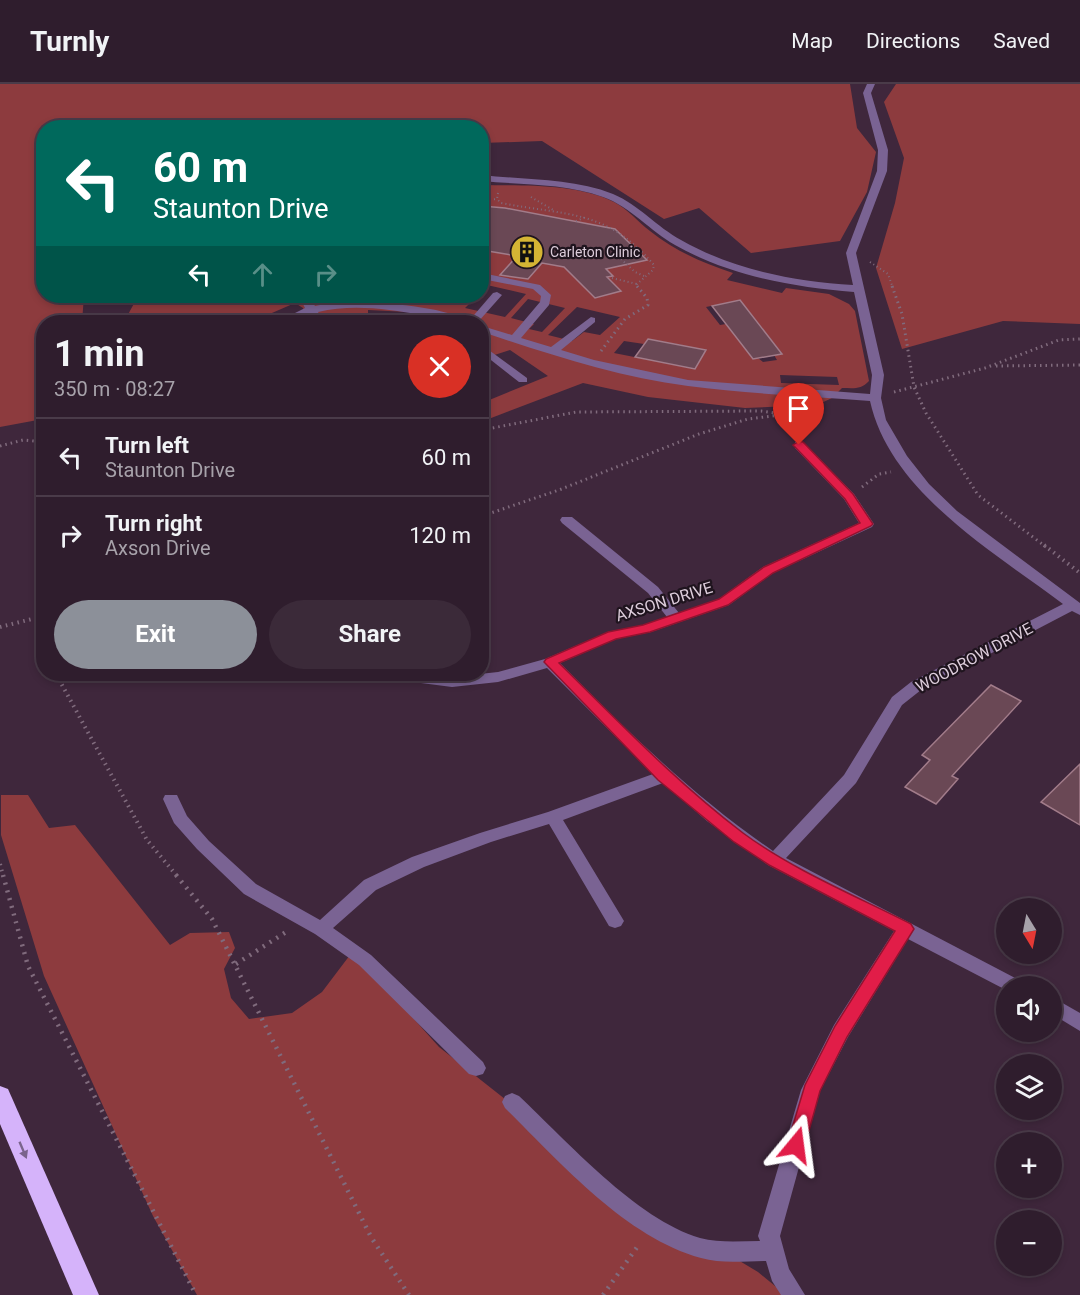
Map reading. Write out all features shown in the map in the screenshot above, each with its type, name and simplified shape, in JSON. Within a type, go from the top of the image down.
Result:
[{"type":"highway","points":[[0,1096],[86,1295]]},
{"type":"street","points":[[871,84],[867,93],[868,102],[884,158],[882,171],[851,253],[878,375],[875,398],[880,420],[909,468],[924,487],[952,514],[1077,607]]},
{"type":"street","points":[[489,179],[576,188],[599,193],[625,204],[672,239],[715,261],[784,282],[858,289]]},
{"type":"street","points":[[489,277],[536,287],[546,295],[545,303],[513,338],[489,346]]},
{"type":"street","points":[[479,315],[497,294]]},
{"type":"street","points":[[309,303],[316,315]]},
{"type":"street","points":[[350,307],[352,303]]},
{"type":"street","points":[[430,312],[436,303]]},
{"type":"street","points":[[298,315],[314,310],[350,307],[386,307],[440,315]]},
{"type":"street","points":[[552,352],[591,320]]},
{"type":"street","points":[[489,331],[591,363],[688,383],[875,398]]},
{"type":"street","points":[[489,353],[523,380]]},
{"type":"street","name":"AXSON DRIVE","points":[[489,679],[550,662],[613,635],[646,629],[724,602],[768,570],[867,524],[849,497],[799,445]]},
{"type":"street","points":[[567,520],[653,590],[676,618]]},
{"type":"street","name":"WOODROW DRIVE","points":[[774,860],[850,779],[897,701],[916,686],[1077,607]]},
{"type":"street","points":[[550,662],[664,776],[739,838],[774,860],[996,976]]},
{"type":"street","name":"AXSON DRIVE","points":[[444,681],[464,681]]},
{"type":"street","points":[[321,929],[370,885],[418,862],[486,837],[553,817],[664,776]]},
{"type":"street","points":[[171,799],[180,819],[231,873],[250,889],[321,929],[365,960],[476,1068]]},
{"type":"street","points":[[553,817],[615,921]]},
{"type":"street","points":[[794,1295],[780,1274],[769,1236],[811,1090],[841,1031],[906,929]]},
{"type":"street","points":[[1062,1011],[1080,1023]]},
{"type":"street","points":[[512,1102],[617,1199],[668,1236],[701,1249],[773,1251]]},
{"type":"path","points":[[496,199],[499,193],[504,191]]},
{"type":"path","points":[[524,194],[555,211]]},
{"type":"path","points":[[489,200],[496,199],[510,205],[588,216],[613,227],[630,238],[654,265],[652,270],[637,284],[637,289],[647,298],[648,305],[625,319],[591,363]]},
{"type":"path","points":[[576,221],[588,216]]},
{"type":"path","points":[[853,249],[888,274],[902,314],[914,387],[926,413],[978,495],[1080,573]]},
{"type":"path","points":[[621,259],[635,272],[644,276]]},
{"type":"path","points":[[612,278],[637,284]]},
{"type":"path","points":[[875,398],[993,366],[1059,340],[1080,339]]},
{"type":"path","points":[[993,366],[1080,365]]},
{"type":"path","points":[[489,429],[576,412],[761,411],[786,415]]},
{"type":"path","points":[[489,514],[558,490],[699,434],[748,419],[817,411]]},
{"type":"path","points":[[0,446],[23,440],[36,441]]},
{"type":"path","points":[[849,497],[879,474],[909,468]]},
{"type":"path","points":[[0,627],[36,619]]},
{"type":"path","points":[[58,681],[147,840],[212,919],[371,1237],[410,1295]]},
{"type":"path","points":[[0,864],[27,966],[196,1295]]},
{"type":"path","points":[[236,964],[304,920]]},
{"type":"path","points":[[603,1295],[653,1225]]},
{"type":"shaded area","points":[[0,84],[850,84],[857,128],[876,152],[867,192],[840,241],[751,253],[699,208],[664,219],[542,141],[489,143],[489,120],[36,120],[36,303],[83,303],[83,315],[36,315],[36,420],[0,427]]},
{"type":"shaded area","points":[[896,84],[1080,84],[1080,324],[1003,321],[902,349],[876,268],[895,203],[904,158],[884,102]]},
{"type":"shaded area","points":[[489,185],[549,187],[583,191],[619,205],[650,231],[679,250],[700,261],[733,273],[727,280],[782,293],[786,288],[829,294],[849,304],[855,311],[869,381],[860,387],[842,388],[832,398],[817,405],[745,408],[648,397],[583,383],[489,419],[489,400],[548,376],[510,350],[489,357],[489,315],[423,315],[368,310],[368,315],[305,315],[303,308],[295,303],[470,303],[465,308],[505,317],[526,294],[489,285],[489,251],[517,256],[501,275],[542,263],[564,267],[595,298],[621,291],[607,277],[612,275],[592,262],[647,260],[615,229],[489,207]],"holes":[[[528,299],[565,308],[542,332],[529,329],[534,324],[511,318]],[[740,300],[782,353],[774,355],[777,360],[763,362],[758,358],[753,359],[726,324],[720,325],[706,307]],[[577,307],[620,317],[600,335],[584,332],[572,341],[548,335]],[[648,339],[682,345],[695,369],[614,353],[624,341],[644,344]],[[780,375],[837,377],[839,385],[781,383]]]},
{"type":"shaded area","points":[[134,303],[295,303],[267,315],[128,315]]},
{"type":"shaded area","points":[[1,795],[28,795],[49,828],[75,825],[170,945],[190,933],[229,932],[235,948],[224,969],[231,998],[249,1019],[292,1013],[322,992],[353,951],[439,1047],[543,1129],[635,1222],[738,1260],[758,1272],[786,1295],[197,1295],[153,1216],[44,976],[1,835]]},
{"type":"building","name":"Carleton Clinic","points":[[489,207],[615,229],[647,260],[606,269],[613,276],[607,277],[621,291],[595,298],[564,267],[542,263],[528,279],[500,275],[517,256],[489,251]]},
{"type":"building","points":[[740,300],[782,354],[753,359],[712,306]]},
{"type":"building","points":[[648,339],[706,350],[695,369],[635,357]]},
{"type":"building","points":[[991,685],[1021,701],[952,776],[958,779],[936,804],[905,787],[930,760],[922,755]]},
{"type":"building","points":[[1080,764],[1080,825],[1041,802]]},
{"type":"place","name":"Carleton Clinic","points":[[527,252]]},
{"type":"route","points":[[796,1145],[811,1090],[841,1031],[906,929],[774,860],[739,838],[664,776],[550,662],[613,635],[646,629],[724,602],[768,570],[867,524],[849,497],[799,445]]}]
